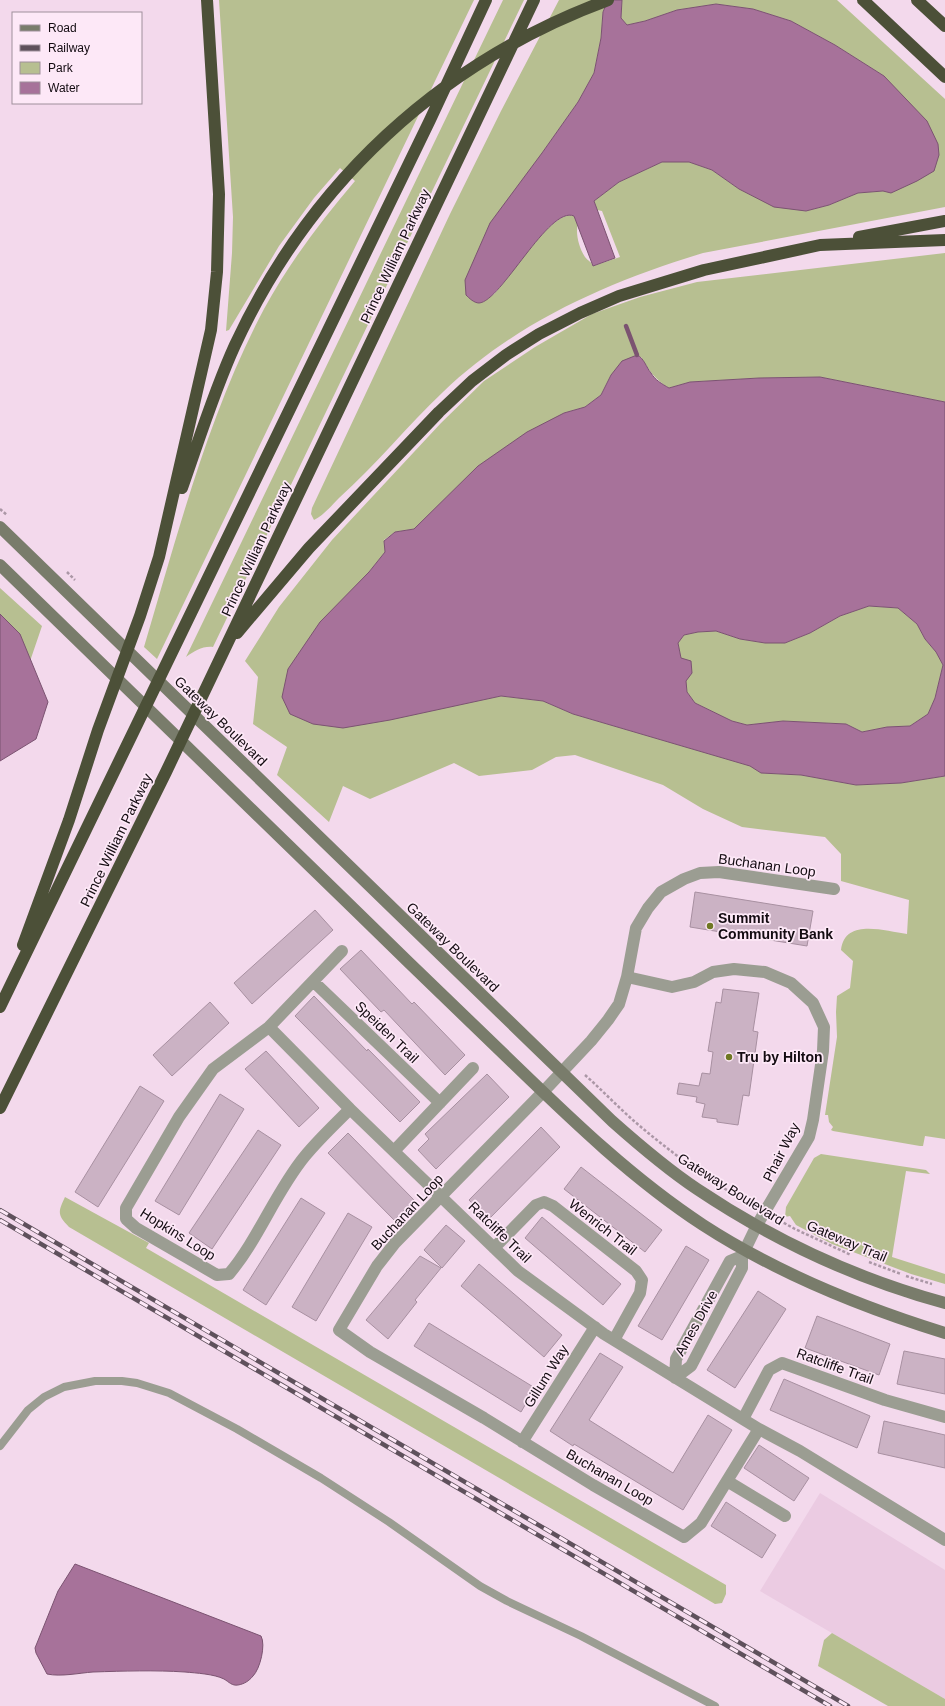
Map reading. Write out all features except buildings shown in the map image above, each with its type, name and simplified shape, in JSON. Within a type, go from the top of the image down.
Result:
[{"type":"highway","points":[[159,557],[211,330],[217,272],[219,194],[207,0]]},
{"type":"highway","name":"Prince William Parkway","points":[[0,1006],[130,741],[430,120],[486,0]]},
{"type":"highway","name":"Prince William Parkway","points":[[0,1108],[224,652],[534,0]]},
{"type":"highway","points":[[0,1006],[69,820],[98,730],[140,616],[210,405],[235,344],[285,253],[347,174],[382,137],[411,112],[461,75],[492,55],[568,15],[608,0]]},
{"type":"highway","points":[[863,0],[945,77]]},
{"type":"highway","points":[[917,0],[945,26]]},
{"type":"highway","points":[[224,652],[238,631],[309,548],[439,412],[472,381],[506,355],[539,334],[580,313],[619,296],[704,270],[820,245],[945,221]]},
{"type":"highway","points":[[820,245],[945,240]]},
{"type":"street","name":"Gateway Boulevard","points":[[0,527],[561,1072],[612,1121],[656,1158],[697,1189],[804,1250],[856,1274],[945,1303]]},
{"type":"street","points":[[0,565],[543,1092],[612,1157],[704,1226],[744,1253],[794,1276],[897,1318],[945,1333]]},
{"type":"street","name":"Buchanan Loop","points":[[759,1429],[701,1523],[684,1537],[593,1485],[370,1352],[338,1330],[377,1266],[395,1243],[442,1197],[543,1092],[591,1041],[608,1020],[619,1004],[627,977],[636,928],[648,908],[661,892],[684,879],[700,873],[719,872],[834,889]]},
{"type":"street","points":[[269,1027],[314,982],[342,951]]},
{"type":"street","name":"Phair Way","points":[[627,977],[672,987],[694,982],[713,972],[734,968],[765,972],[791,983],[813,1004],[824,1027],[823,1051],[813,1120],[809,1137],[758,1225]]},
{"type":"street","name":"Speiden Trail","points":[[314,982],[440,1102]]},
{"type":"street","name":"Ratcliffe Trail","points":[[269,1027],[350,1109],[518,1271],[614,1340],[759,1429],[800,1450],[945,1540]]},
{"type":"street","name":"Hopkins Loop","points":[[269,1027],[213,1068],[179,1117],[126,1208],[126,1219],[136,1228],[217,1275],[229,1274],[238,1264],[266,1215],[305,1156],[350,1109]]},
{"type":"street","points":[[394,1151],[473,1068]]},
{"type":"street","name":"Wenrich Trail","points":[[494,1248],[536,1205],[544,1202],[553,1206],[636,1271],[642,1280],[640,1293],[614,1340]]},
{"type":"street","points":[[744,1253],[758,1225]]},
{"type":"street","name":"Ames Drive","points":[[675,1378],[676,1359],[730,1261],[744,1253]]},
{"type":"street","name":"Ames Drive","points":[[675,1378],[691,1366],[742,1268],[744,1253]]},
{"type":"street","name":"Gillum Way","points":[[522,1442],[595,1327]]},
{"type":"street","name":"Ratcliffe Trail","points":[[743,1419],[768,1370],[782,1363],[885,1400],[945,1417]]},
{"type":"street","points":[[727,1481],[785,1516]]},
{"type":"lane","points":[[0,1446],[28,1410],[44,1397],[64,1387],[94,1381],[122,1381],[137,1383],[169,1393],[237,1429],[321,1478],[389,1522],[480,1586],[507,1602],[581,1636],[715,1706]]},
{"type":"path","name":"Gateway Trail","points":[[666,1147],[735,1196],[795,1229],[856,1258]]},
{"type":"path","name":"Gateway Trail","points":[[863,1260],[938,1286]]},
{"type":"shaded area","points":[[820,1493],[945,1570],[945,1699],[760,1591]]},
{"type":"green space","points":[[219,0],[474,0],[157,659],[144,647],[182,518],[210,432],[226,390],[264,309],[284,275],[330,211],[355,181],[340,168],[314,198],[279,246],[229,330],[226,331],[232,253],[233,217]]},
{"type":"green space","points":[[503,0],[524,0],[213,647],[202,648],[186,657]]},
{"type":"green space","points":[[559,0],[608,0],[603,12],[601,38],[594,73],[578,102],[542,153],[469,298],[480,303],[493,294],[544,233],[555,222],[565,216],[574,216],[578,223],[577,236],[579,245],[585,257],[593,266],[620,257],[602,211],[597,210],[594,201],[619,182],[662,162],[689,162],[712,170],[739,189],[806,211],[829,205],[858,193],[883,191],[884,76],[835,45],[791,21],[753,9],[716,4],[677,10],[645,21],[627,25],[621,18],[622,0],[837,0],[945,99],[945,207],[703,253],[633,277],[598,291],[565,307],[532,325],[471,367],[430,405],[353,485],[321,516],[314,520],[311,514],[312,508],[450,214],[501,111]]},
{"type":"green space","points":[[945,253],[945,402],[820,377],[759,378],[690,382],[669,388],[656,378],[641,357],[611,375],[601,395],[585,407],[564,413],[414,529],[395,532],[384,540],[385,552],[369,572],[445,707],[501,696],[543,701],[573,714],[751,766],[761,773],[801,775],[856,785],[901,783],[945,776],[945,1139],[925,1136],[923,1146],[920,1146],[833,1131],[831,1130],[833,1127],[829,1122],[828,1115],[825,1115],[837,1037],[837,996],[850,988],[853,961],[841,950],[844,940],[850,934],[858,930],[867,929],[877,929],[907,934],[909,900],[841,881],[841,854],[825,837],[742,827],[703,809],[663,785],[575,755],[556,757],[532,770],[479,776],[454,763],[370,799],[343,786],[329,822],[277,775],[287,747],[253,724],[258,677],[245,661],[279,607],[332,540],[441,423],[484,381],[535,347],[592,314],[640,297],[697,282]]},
{"type":"green space","points":[[0,588],[42,626],[26,673],[0,688]]},
{"type":"green space","points":[[869,606],[898,608],[917,624],[925,639],[936,652],[943,665],[935,698],[928,714],[910,726],[887,727],[862,732],[846,724],[783,721],[747,725],[732,721],[695,703],[687,692],[678,643],[684,635],[698,632],[716,631],[740,639],[765,643],[785,643],[810,633],[840,616]]},
{"type":"green space","points":[[821,1154],[926,1170],[930,1174],[906,1171],[892,1257],[945,1274],[945,1284],[911,1274],[832,1244],[796,1225],[790,1216],[785,1217],[786,1207],[814,1158]]},
{"type":"green space","points":[[65,1197],[149,1243],[146,1248],[726,1585],[726,1594],[722,1603],[715,1604],[69,1227],[62,1219],[60,1213]]},
{"type":"green space","points":[[832,1633],[945,1699],[945,1706],[888,1706],[818,1666],[824,1640]]},
{"type":"water","points":[[608,0],[622,0],[621,18],[627,25],[645,21],[677,10],[716,4],[753,9],[791,21],[835,45],[884,76],[927,121],[938,144],[939,155],[934,171],[891,193],[883,191],[858,193],[829,205],[806,211],[774,207],[739,189],[712,170],[689,162],[662,162],[619,182],[594,201],[615,258],[593,266],[574,216],[564,217],[552,225],[539,238],[500,287],[488,299],[479,303],[473,301],[466,295],[465,280],[490,223],[578,102],[594,73],[601,38],[603,12]]},
{"type":"water","points":[[637,355],[639,356],[655,378],[669,388],[690,382],[759,378],[820,377],[945,402],[945,776],[901,783],[856,785],[801,775],[761,773],[750,766],[573,714],[543,701],[501,696],[390,720],[343,728],[313,724],[290,714],[282,697],[288,669],[320,622],[369,572],[385,552],[384,541],[395,532],[414,529],[478,466],[527,432],[564,413],[585,407],[601,395],[611,375],[622,361]],"holes":[[[869,606],[898,608],[917,624],[925,639],[936,652],[943,665],[935,698],[928,714],[910,726],[887,727],[862,732],[846,724],[783,721],[747,725],[732,721],[695,703],[687,692],[686,681],[692,673],[691,661],[681,658],[678,643],[684,635],[698,632],[716,631],[740,639],[765,643],[785,643],[810,633],[840,616]]]},
{"type":"water","points":[[0,614],[20,634],[48,702],[36,739],[0,761]]},
{"type":"water","points":[[75,1564],[261,1636],[263,1651],[256,1673],[240,1685],[231,1684],[224,1679],[215,1676],[185,1672],[128,1671],[64,1675],[47,1674],[35,1648],[58,1591]]},
{"type":"waterway","points":[[626,326],[637,355]]},
{"type":"railway","points":[[0,1210],[848,1706]]},
{"type":"railway","points":[[0,1220],[830,1706]]},
{"type":"place","name":"Summit Community Bank","points":[[710,926]]},
{"type":"place","name":"Tru by Hilton","points":[[729,1057]]}]
